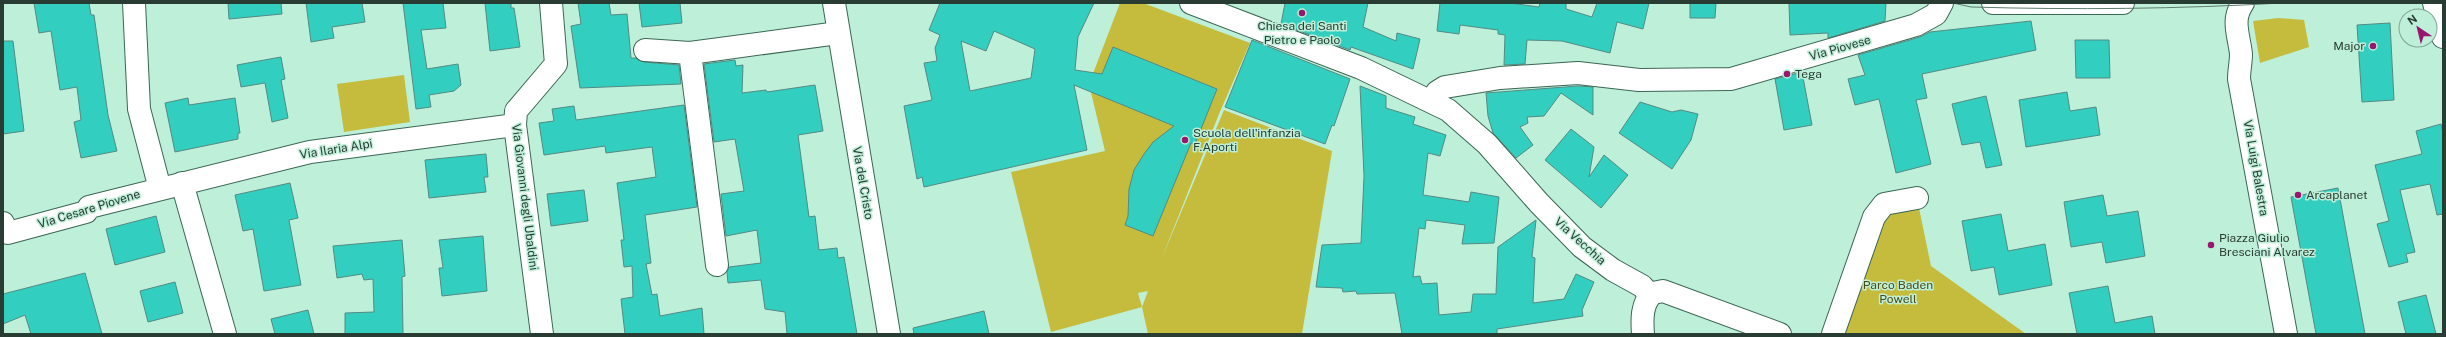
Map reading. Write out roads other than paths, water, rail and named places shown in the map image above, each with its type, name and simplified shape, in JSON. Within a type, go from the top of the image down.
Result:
[{"type":"street","points":[[134,3],[139,109],[160,189]]},
{"type":"street","name":"Via Giovanni degli Ubaldini","points":[[542,334],[514,125],[516,111],[556,64],[551,3]]},
{"type":"street","name":"Via del Cristo","points":[[834,3],[889,334]]},
{"type":"street","name":"Via Vecchia","points":[[1191,3],[1361,68],[1432,101],[1463,121],[1487,144],[1538,203],[1582,247],[1613,270],[1642,286],[1650,295]]},
{"type":"street","name":"Via Piovese","points":[[1432,101],[1437,92],[1445,87],[1500,78],[1578,73],[1639,80],[1731,79],[1916,25],[1936,14],[1942,3]]},
{"type":"street","points":[[1993,3],[2123,3]]},
{"type":"street","name":"Via Luigi Balestra","points":[[2243,3],[2237,12],[2236,21],[2241,55],[2239,79],[2286,334]]},
{"type":"street","points":[[2434,3],[2443,37]]},
{"type":"street","points":[[644,50],[690,53],[838,33]]},
{"type":"street","points":[[690,53],[718,265]]},
{"type":"street","name":"Via Ilaria Alpi","points":[[160,189],[310,152],[514,125]]},
{"type":"street","points":[[182,183],[224,334]]},
{"type":"street","name":"Via Cesare Piovene","points":[[3,223],[8,232],[86,212],[89,207],[160,189]]},
{"type":"street","points":[[1833,334],[1874,217],[1884,204],[1917,198]]},
{"type":"street","points":[[1643,334],[1643,312],[1650,295],[1663,291],[1780,334]]},
{"type":"tram line","points":[[1953,3],[1971,7],[2088,9],[2204,7],[2282,3]]},
{"type":"place","name":"Chiesa dei Santi Pietro e Paolo","points":[[1302,13]]},
{"type":"place","name":"Major","points":[[2373,46]]},
{"type":"place","name":"Tega","points":[[1787,74]]},
{"type":"place","name":"Scuola dell'infanzia F.Aporti","points":[[1185,140]]},
{"type":"place","name":"Arcaplanet","points":[[2298,195]]},
{"type":"place","name":"Piazza Giulio Bresciani Alvarez","points":[[2211,245]]},
{"type":"park label","name":"Parco Baden Powell","points":[[1898,292]]}]
